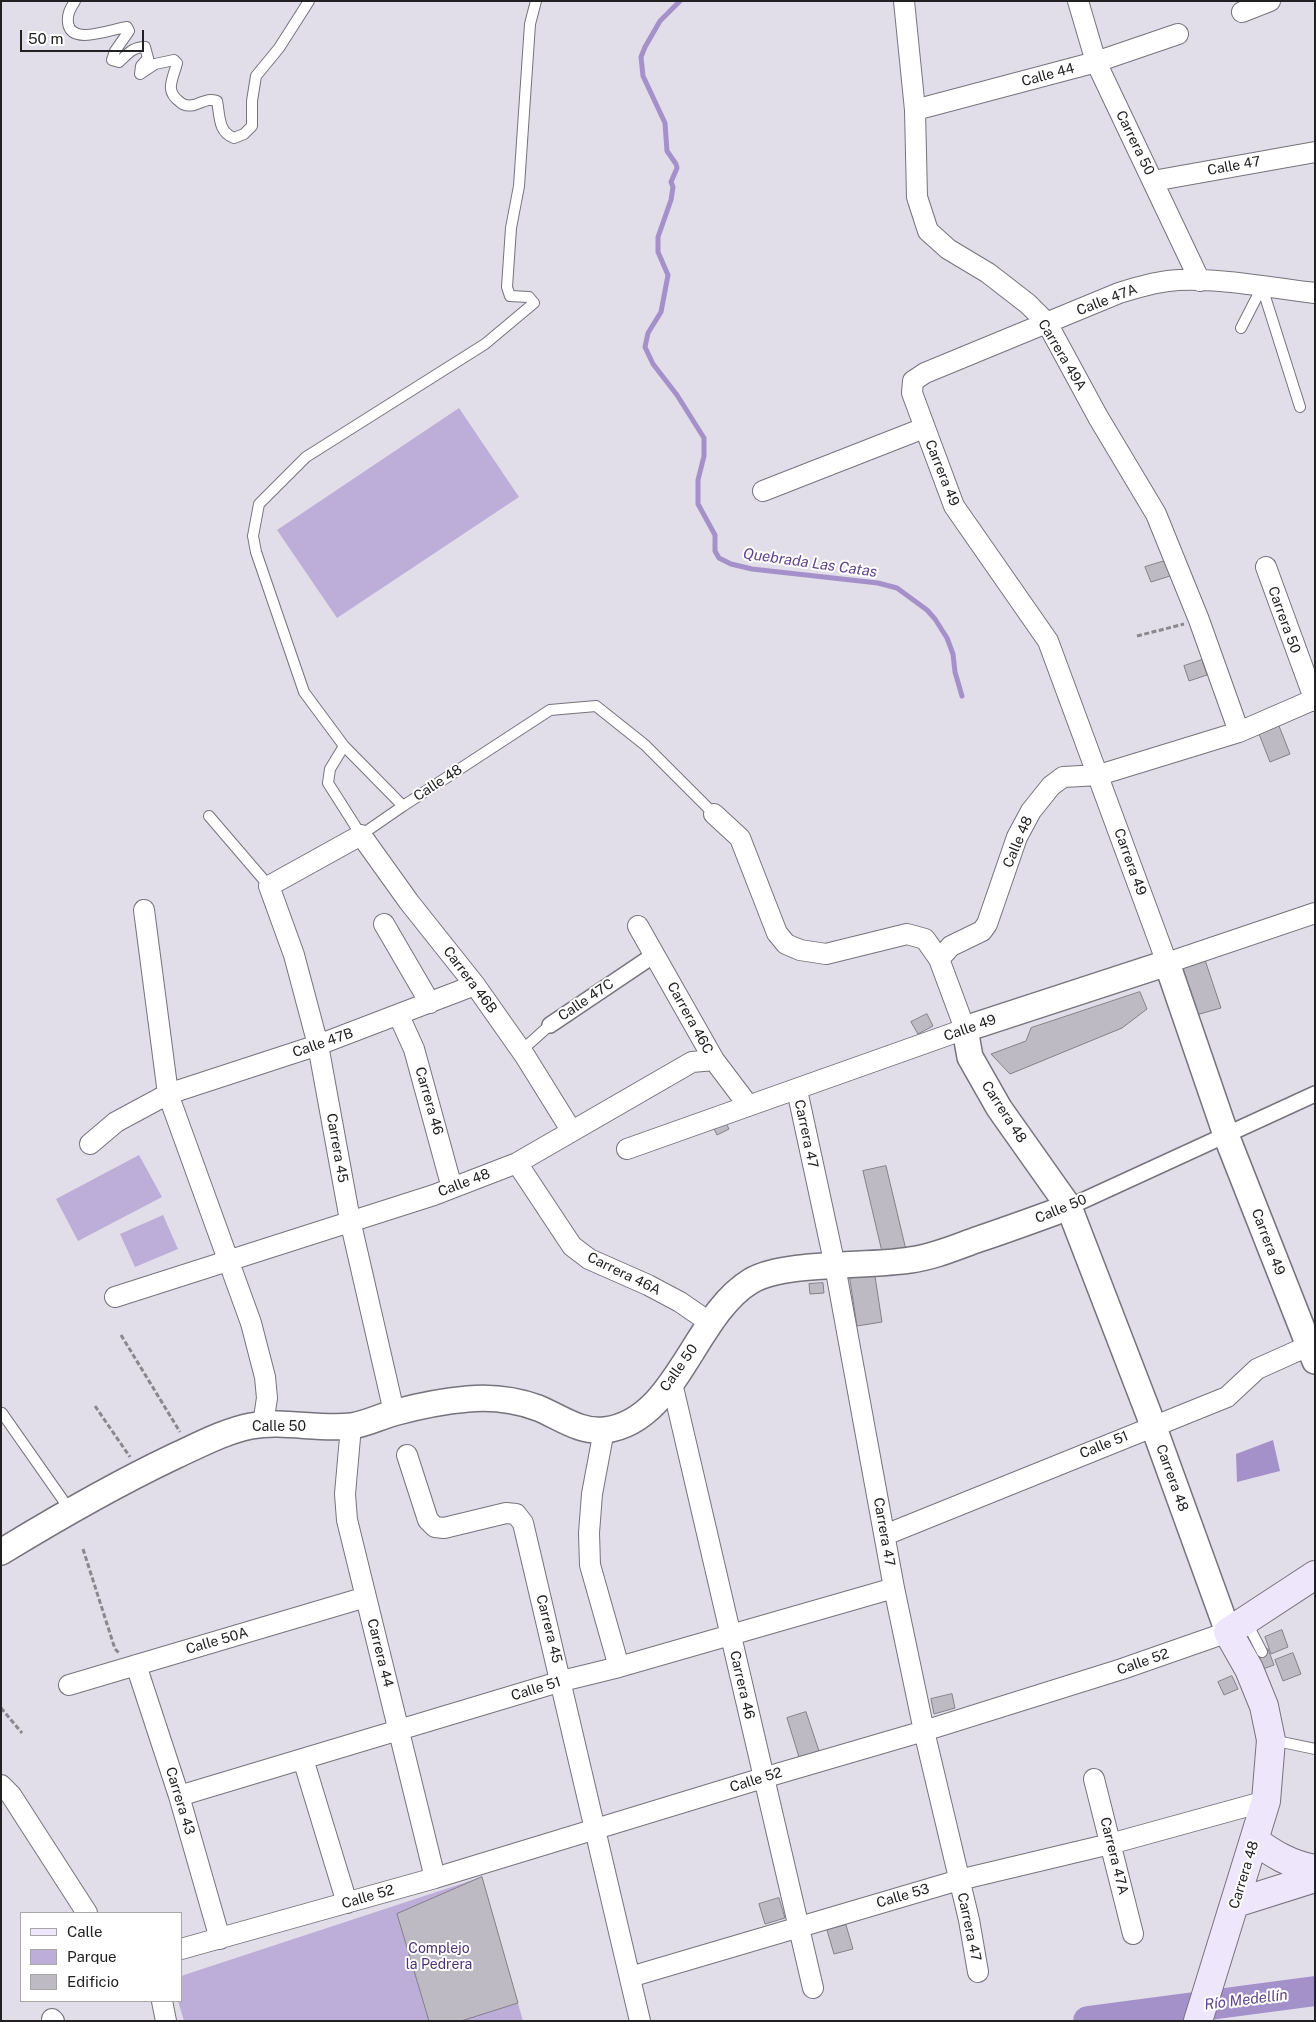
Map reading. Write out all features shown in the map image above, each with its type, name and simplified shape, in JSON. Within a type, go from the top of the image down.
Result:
[{"type":"main road","name":"Calle 52","points":[[1237,1626],[1315,1574]]},
{"type":"main road","name":"Carrera 48","points":[[1198,2021],[1266,1801],[1271,1740],[1256,1662],[1237,1626]]},
{"type":"main road","points":[[1254,1840],[1288,1862],[1315,1869]]},
{"type":"main road","points":[[1236,1903],[1315,1878]]},
{"type":"street","name":"Carrera 49A","points":[[904,1],[915,110],[917,197],[928,231],[948,249],[988,274],[1028,304],[1047,323],[1098,417],[1156,514],[1199,620],[1239,732]]},
{"type":"street","name":"Carrera 50","points":[[1078,1],[1096,62],[1200,281]]},
{"type":"street","points":[[1242,12],[1270,1]]},
{"type":"street","name":"Calle 44","points":[[915,110],[1096,62],[1178,34]]},
{"type":"street","name":"Calle 47","points":[[1153,181],[1315,152]]},
{"type":"street","name":"Calle 47A","points":[[913,381],[925,374],[1047,323],[1138,287],[1169,281],[1200,281],[1315,293]]},
{"type":"street","name":"Carrera 49","points":[[913,381],[912,393],[954,506],[1048,641],[1167,963],[1226,1136],[1313,1350]]},
{"type":"street","points":[[764,491],[924,428]]},
{"type":"street","name":"Carrera 50","points":[[1266,567],[1287,632],[1315,700]]},
{"type":"street","name":"Calle 48","points":[[939,959],[951,946],[982,931],[987,924],[1017,837],[1031,811],[1051,786],[1063,777],[1099,775],[1239,732],[1315,700]]},
{"type":"street","points":[[714,814],[740,838],[777,932],[786,944],[800,950],[826,954],[907,934],[925,939],[939,959]]},
{"type":"street","points":[[269,886],[361,836]]},
{"type":"street","name":"Carrera 46B","points":[[361,836],[409,902],[475,985],[521,1051],[571,1130]]},
{"type":"street","name":"Carrera 45","points":[[269,886],[294,955],[318,1045],[350,1220],[394,1412]]},
{"type":"street","points":[[144,910],[168,1094],[251,1323],[265,1377],[267,1398],[263,1424]]},
{"type":"street","name":"Calle 49","points":[[627,1149],[965,1029],[1315,914]]},
{"type":"street","points":[[384,924],[430,1003]]},
{"type":"street","name":"Carrera 46C","points":[[638,926],[714,1060],[748,1105]]},
{"type":"street","name":"Calle 47C","points":[[550,1025],[654,954]]},
{"type":"street","name":"Carrera 48","points":[[939,959],[965,1029],[970,1057],[999,1108],[1068,1207],[1153,1425],[1237,1626]]},
{"type":"street","name":"Calle 47B","points":[[90,1144],[116,1122],[168,1094],[318,1045],[399,1016],[475,985]]},
{"type":"street","name":"Carrera 46","points":[[399,1016],[414,1049],[452,1188]]},
{"type":"street","name":"Calle 48","points":[[115,1297],[452,1188],[517,1163],[571,1130],[692,1062],[714,1060]]},
{"type":"street","name":"Carrera 47","points":[[796,1090],[835,1266],[894,1588],[978,1972]]},
{"type":"street","name":"Calle 50","points":[[1,1552],[137,1474],[194,1447],[247,1427],[263,1424],[325,1428],[351,1426],[374,1422],[394,1412],[468,1399],[506,1399],[537,1408],[580,1428],[604,1430],[626,1424],[647,1410],[672,1383],[710,1322],[730,1298],[752,1280],[776,1271],[910,1260],[938,1253],[1068,1207],[1315,1094]]},
{"type":"street","name":"Carrera 46A","points":[[517,1163],[572,1246],[588,1259],[648,1285],[680,1302],[710,1322]]},
{"type":"street","name":"Calle 51","points":[[885,1535],[1153,1425],[1227,1397],[1257,1369],[1313,1350]]},
{"type":"street","name":"Carrera 46","points":[[672,1383],[813,1988]]},
{"type":"street","name":"Carrera 44","points":[[351,1426],[344,1494],[347,1520],[435,1878]]},
{"type":"street","points":[[604,1430],[592,1494],[589,1533],[590,1566],[619,1667]]},
{"type":"street","name":"Carrera 45","points":[[407,1455],[428,1520],[435,1527],[444,1528],[506,1513],[516,1514],[523,1523],[562,1681],[640,2021]]},
{"type":"street","name":"Calle 51","points":[[179,1796],[562,1681],[619,1667],[894,1588]]},
{"type":"street","name":"Calle 50A","points":[[69,1685],[366,1598]]},
{"type":"street","name":"Calle 52","points":[[182,1949],[435,1878],[763,1778],[924,1732],[1122,1669],[1237,1626]]},
{"type":"street","name":"Carrera 43","points":[[136,1665],[179,1796],[220,1939]]},
{"type":"street","points":[[303,1759],[346,1903]]},
{"type":"street","name":"Carrera 47A","points":[[1094,1779],[1133,1934]]},
{"type":"street","points":[[1,1784],[11,1795],[87,1912]]},
{"type":"street","name":"Calle 53","points":[[630,1977],[959,1880],[1110,1844],[1266,1801]]},
{"type":"street","points":[[162,2002],[166,2021]]},
{"type":"lane","points":[[75,1],[69,10],[68,20],[69,29],[74,34],[83,36],[127,27],[129,31],[126,38],[112,57],[115,62],[119,62],[137,47],[145,47],[148,58],[141,66],[140,74],[155,64],[174,60],[176,63],[170,80],[170,90],[173,97],[183,105],[192,106],[209,98],[217,101],[222,129],[226,135],[234,138],[244,134],[252,126],[252,101],[256,76],[279,48],[309,1]]},
{"type":"lane","name":"Calle 48","points":[[536,1],[530,24],[519,186],[511,228],[507,288],[510,296],[529,297],[534,303],[485,344],[306,457],[259,504],[253,536],[256,552],[304,692],[344,746],[403,806],[550,710],[596,706],[646,745],[714,814]]},
{"type":"lane","points":[[1241,328],[1262,287]]},
{"type":"lane","points":[[1262,287],[1300,407]]},
{"type":"lane","points":[[344,746],[330,769],[328,783],[361,836],[403,806]]},
{"type":"lane","points":[[209,816],[269,886]]},
{"type":"lane","name":"Calle 47C","points":[[521,1051],[550,1025]]},
{"type":"lane","points":[[2,1413],[71,1511]]},
{"type":"lane","points":[[1271,1740],[1315,1749]]},
{"type":"path","points":[[1137,636],[1199,620]]},
{"type":"path","points":[[121,1335],[180,1432],[194,1447]]},
{"type":"path","points":[[95,1406],[129,1455],[137,1474]]},
{"type":"path","points":[[83,1549],[115,1649]]},
{"type":"path","points":[[1,1708],[22,1733]]},
{"type":"green space","points":[[459,408],[519,497],[337,618],[277,530]]},
{"type":"green space","points":[[139,1155],[162,1197],[78,1241],[56,1199]]},
{"type":"green space","points":[[163,1215],[178,1249],[135,1267],[120,1234]]},
{"type":"green space","name":"Complejo la Pedrera","points":[[482,1877],[523,2021],[184,2021],[178,2002],[182,2002],[182,1976]]},
{"type":"shaded area","points":[[1273,1440],[1280,1471],[1237,1482],[1236,1454]]},
{"type":"building","points":[[1165,561],[1170,576],[1151,582],[1145,567]]},
{"type":"building","points":[[1202,660],[1207,675],[1189,681],[1184,666]]},
{"type":"building","points":[[1279,726],[1290,754],[1270,762],[1259,734]]},
{"type":"building","points":[[1204,957],[1221,1008],[1189,1017],[1176,964]]},
{"type":"building","points":[[1140,992],[1147,1009],[1122,1028],[1010,1074],[991,1054],[1026,1041],[1031,1028]]},
{"type":"building","points":[[927,1014],[933,1026],[918,1034],[911,1022]]},
{"type":"building","points":[[725,1121],[729,1129],[717,1135],[713,1127]]},
{"type":"building","points":[[886,1166],[906,1250],[883,1256],[863,1171]]},
{"type":"building","points":[[874,1270],[882,1322],[857,1326],[849,1274]]},
{"type":"building","points":[[823,1283],[824,1293],[810,1294],[809,1284]]},
{"type":"building","points":[[1282,1630],[1288,1647],[1271,1654],[1265,1637]]},
{"type":"building","points":[[1268,1649],[1274,1665],[1260,1670],[1254,1655]]},
{"type":"building","points":[[1293,1653],[1301,1674],[1283,1681],[1275,1660]]},
{"type":"building","points":[[1232,1676],[1238,1689],[1224,1695],[1218,1682]]},
{"type":"building","points":[[952,1694],[955,1708],[934,1714],[931,1699]]},
{"type":"building","points":[[806,1712],[819,1751],[799,1757],[787,1718]]},
{"type":"building","points":[[482,1877],[518,2003],[461,2021],[429,2021],[397,1914]]},
{"type":"building","points":[[779,1898],[785,1918],[765,1924],[759,1904]]},
{"type":"building","points":[[846,1925],[853,1949],[834,1954],[827,1930]]},
{"type":"waterway","name":"Quebrada Las Catas","points":[[680,1],[660,21],[641,57],[643,76],[665,123],[667,151],[677,168],[671,182],[673,187],[671,200],[658,237],[658,252],[668,275],[661,312],[648,333],[645,347],[653,364],[677,395],[704,438],[704,456],[698,480],[698,504],[715,535],[715,551],[719,558],[731,564],[752,569],[878,583],[897,588],[927,610],[947,638],[953,654],[955,672],[962,696]]},
{"type":"waterway","name":"Río Medellín","points":[[1088,2021],[1315,1991]]}]
